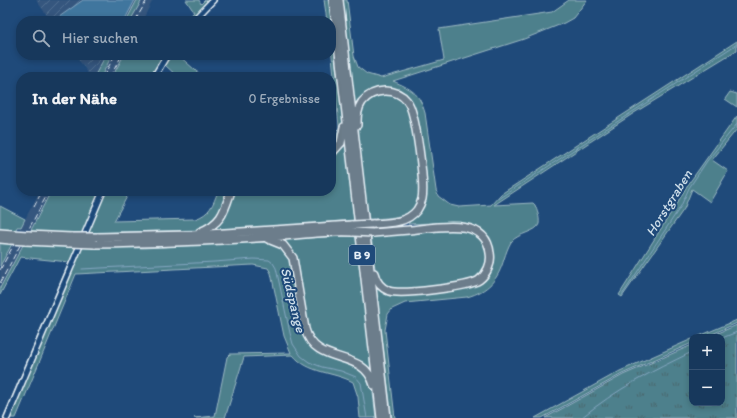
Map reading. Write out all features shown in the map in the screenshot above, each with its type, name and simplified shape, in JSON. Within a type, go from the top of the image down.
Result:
[{"type":"highway","points":[[333,0],[335,16]]},
{"type":"highway","points":[[339,0],[354,135]]},
{"type":"highway","points":[[336,25],[346,110],[343,139],[336,149]]},
{"type":"highway","points":[[0,239],[11,237],[164,243],[260,238],[328,232],[372,224],[395,223],[414,213],[422,198],[417,144],[411,106],[406,98],[394,92],[382,91],[370,95],[359,106],[354,135]]},
{"type":"highway","name":"B 9","points":[[346,110],[381,418]]},
{"type":"highway","name":"B 9","points":[[354,135],[387,418]]},
{"type":"highway","points":[[192,235],[209,228],[217,222],[225,209],[229,196]]},
{"type":"highway","points":[[96,241],[352,228],[373,233],[436,227],[464,227],[480,234],[487,242],[490,251],[490,261],[485,274],[475,283],[456,287],[400,292],[390,291],[379,284],[374,276],[369,258]]},
{"type":"highway","points":[[0,233],[11,237]]},
{"type":"highway","points":[[260,238],[279,243],[291,254],[295,267],[305,329],[309,340],[323,352],[353,361],[365,368],[372,377],[379,400]]},
{"type":"main road","points":[[198,16],[213,0]]},
{"type":"main road","points":[[157,72],[164,60]]},
{"type":"main road","points":[[7,418],[101,196]]},
{"type":"shaded area","points":[[36,0],[137,0],[129,16],[47,16]]},
{"type":"shaded area","points":[[83,0],[135,0],[127,16],[60,16]]},
{"type":"shaded area","points":[[142,0],[153,0],[145,16],[133,16]]},
{"type":"shaded area","points":[[79,60],[103,60],[97,72],[87,72]]},
{"type":"shaded area","points":[[110,60],[121,60],[115,72],[104,72]]},
{"type":"shaded area","points":[[37,196],[48,196],[0,288],[0,266]]},
{"type":"green space","points":[[137,0],[142,0],[133,16],[129,16]]},
{"type":"green space","points":[[186,0],[199,0],[201,4],[205,0],[209,0],[195,16],[190,16],[194,12]]},
{"type":"green space","points":[[324,0],[329,0],[331,16],[326,16]]},
{"type":"green space","points":[[343,0],[347,0],[354,56],[358,67],[367,74],[381,78],[444,60],[439,29],[552,12],[569,0],[587,0],[573,18],[564,23],[524,39],[393,81],[414,92],[420,100],[425,113],[438,196],[450,205],[459,207],[491,205],[501,194],[737,41],[737,50],[634,113],[494,205],[533,203],[538,214],[539,224],[535,229],[514,239],[511,242],[499,273],[486,288],[467,297],[405,303],[392,309],[388,314],[385,330],[395,418],[392,418],[375,283],[383,290],[467,288],[480,282],[489,274],[493,264],[494,254],[490,244],[483,234],[473,227],[460,222],[408,224],[420,209],[424,196],[408,99],[376,90],[355,110]]},
{"type":"green space","points":[[103,60],[110,60],[104,72],[97,72]]},
{"type":"green space","points":[[121,60],[161,60],[154,72],[115,72]]},
{"type":"green space","points":[[167,60],[184,60],[197,72],[173,72],[164,64]]},
{"type":"green space","points":[[332,60],[335,60],[343,124],[341,140],[336,146],[336,135],[339,126],[336,96],[336,72],[334,72]]},
{"type":"green space","points":[[730,92],[737,94],[737,107],[725,99]]},
{"type":"green space","points":[[382,94],[399,97],[404,101],[409,111],[416,147],[420,194],[415,207],[406,214],[394,217],[369,219],[360,163],[360,120],[366,103]]},
{"type":"green space","points":[[737,116],[737,129],[712,160],[728,171],[710,202],[692,189],[684,209],[622,297],[619,295],[687,186]]},
{"type":"green space","points":[[345,138],[354,220],[209,231],[230,196],[336,196],[336,150]]},
{"type":"green space","points":[[48,196],[99,196],[83,233],[30,232]]},
{"type":"green space","points":[[104,196],[127,196],[114,221],[195,219],[208,212],[216,196],[226,196],[218,218],[199,230],[88,233]]},
{"type":"green space","points":[[0,206],[25,219],[21,227],[17,227],[15,231],[0,229]]},
{"type":"green space","points":[[448,230],[470,232],[480,237],[484,242],[487,265],[480,276],[474,280],[464,283],[438,287],[392,289],[386,286],[375,268],[371,235]]},
{"type":"green space","points":[[356,236],[373,375],[322,349],[308,333],[295,260],[275,239]]},
{"type":"green space","points":[[254,242],[271,243],[280,246],[291,259],[302,330],[310,345],[320,354],[362,369],[372,385],[376,418],[360,418],[358,397],[353,382],[345,378],[306,366],[293,355],[244,357],[225,418],[194,418],[215,416],[227,357],[230,354],[291,353],[284,336],[271,273],[268,268],[253,265],[76,274],[16,418],[3,418],[69,262],[20,257],[0,295],[0,288],[23,245],[143,248]]},
{"type":"green space","points":[[0,243],[12,244],[0,266]]},
{"type":"green space","points":[[737,320],[737,323],[712,334],[704,334]]},
{"type":"green space","points":[[737,325],[737,418],[545,418],[623,375],[689,346],[689,406],[725,406],[725,334],[716,334]]},
{"type":"green space","points":[[689,340],[689,344],[622,374],[542,418],[535,418],[620,371]]},
{"type":"waterway","points":[[498,199],[737,44]]},
{"type":"waterway","name":"Horstgraben","points":[[622,295],[681,206],[689,188],[707,161],[737,124]]},
{"type":"waterway","name":"Südspange","points":[[82,269],[254,259],[269,260],[276,268],[293,344],[301,356],[309,362],[356,377],[361,383],[367,418]]},
{"type":"waterway","points":[[725,337],[737,332]]},
{"type":"waterway","points":[[581,418],[608,398],[634,382],[689,354]]},
{"type":"railway","points":[[138,16],[147,0]]},
{"type":"railway","points":[[106,72],[112,60]]},
{"type":"railway","points":[[113,72],[119,60]]},
{"type":"railway","points":[[34,207],[40,196]]},
{"type":"railway","points":[[0,283],[46,196]]},
{"type":"railway","points":[[0,270],[18,237]]}]
